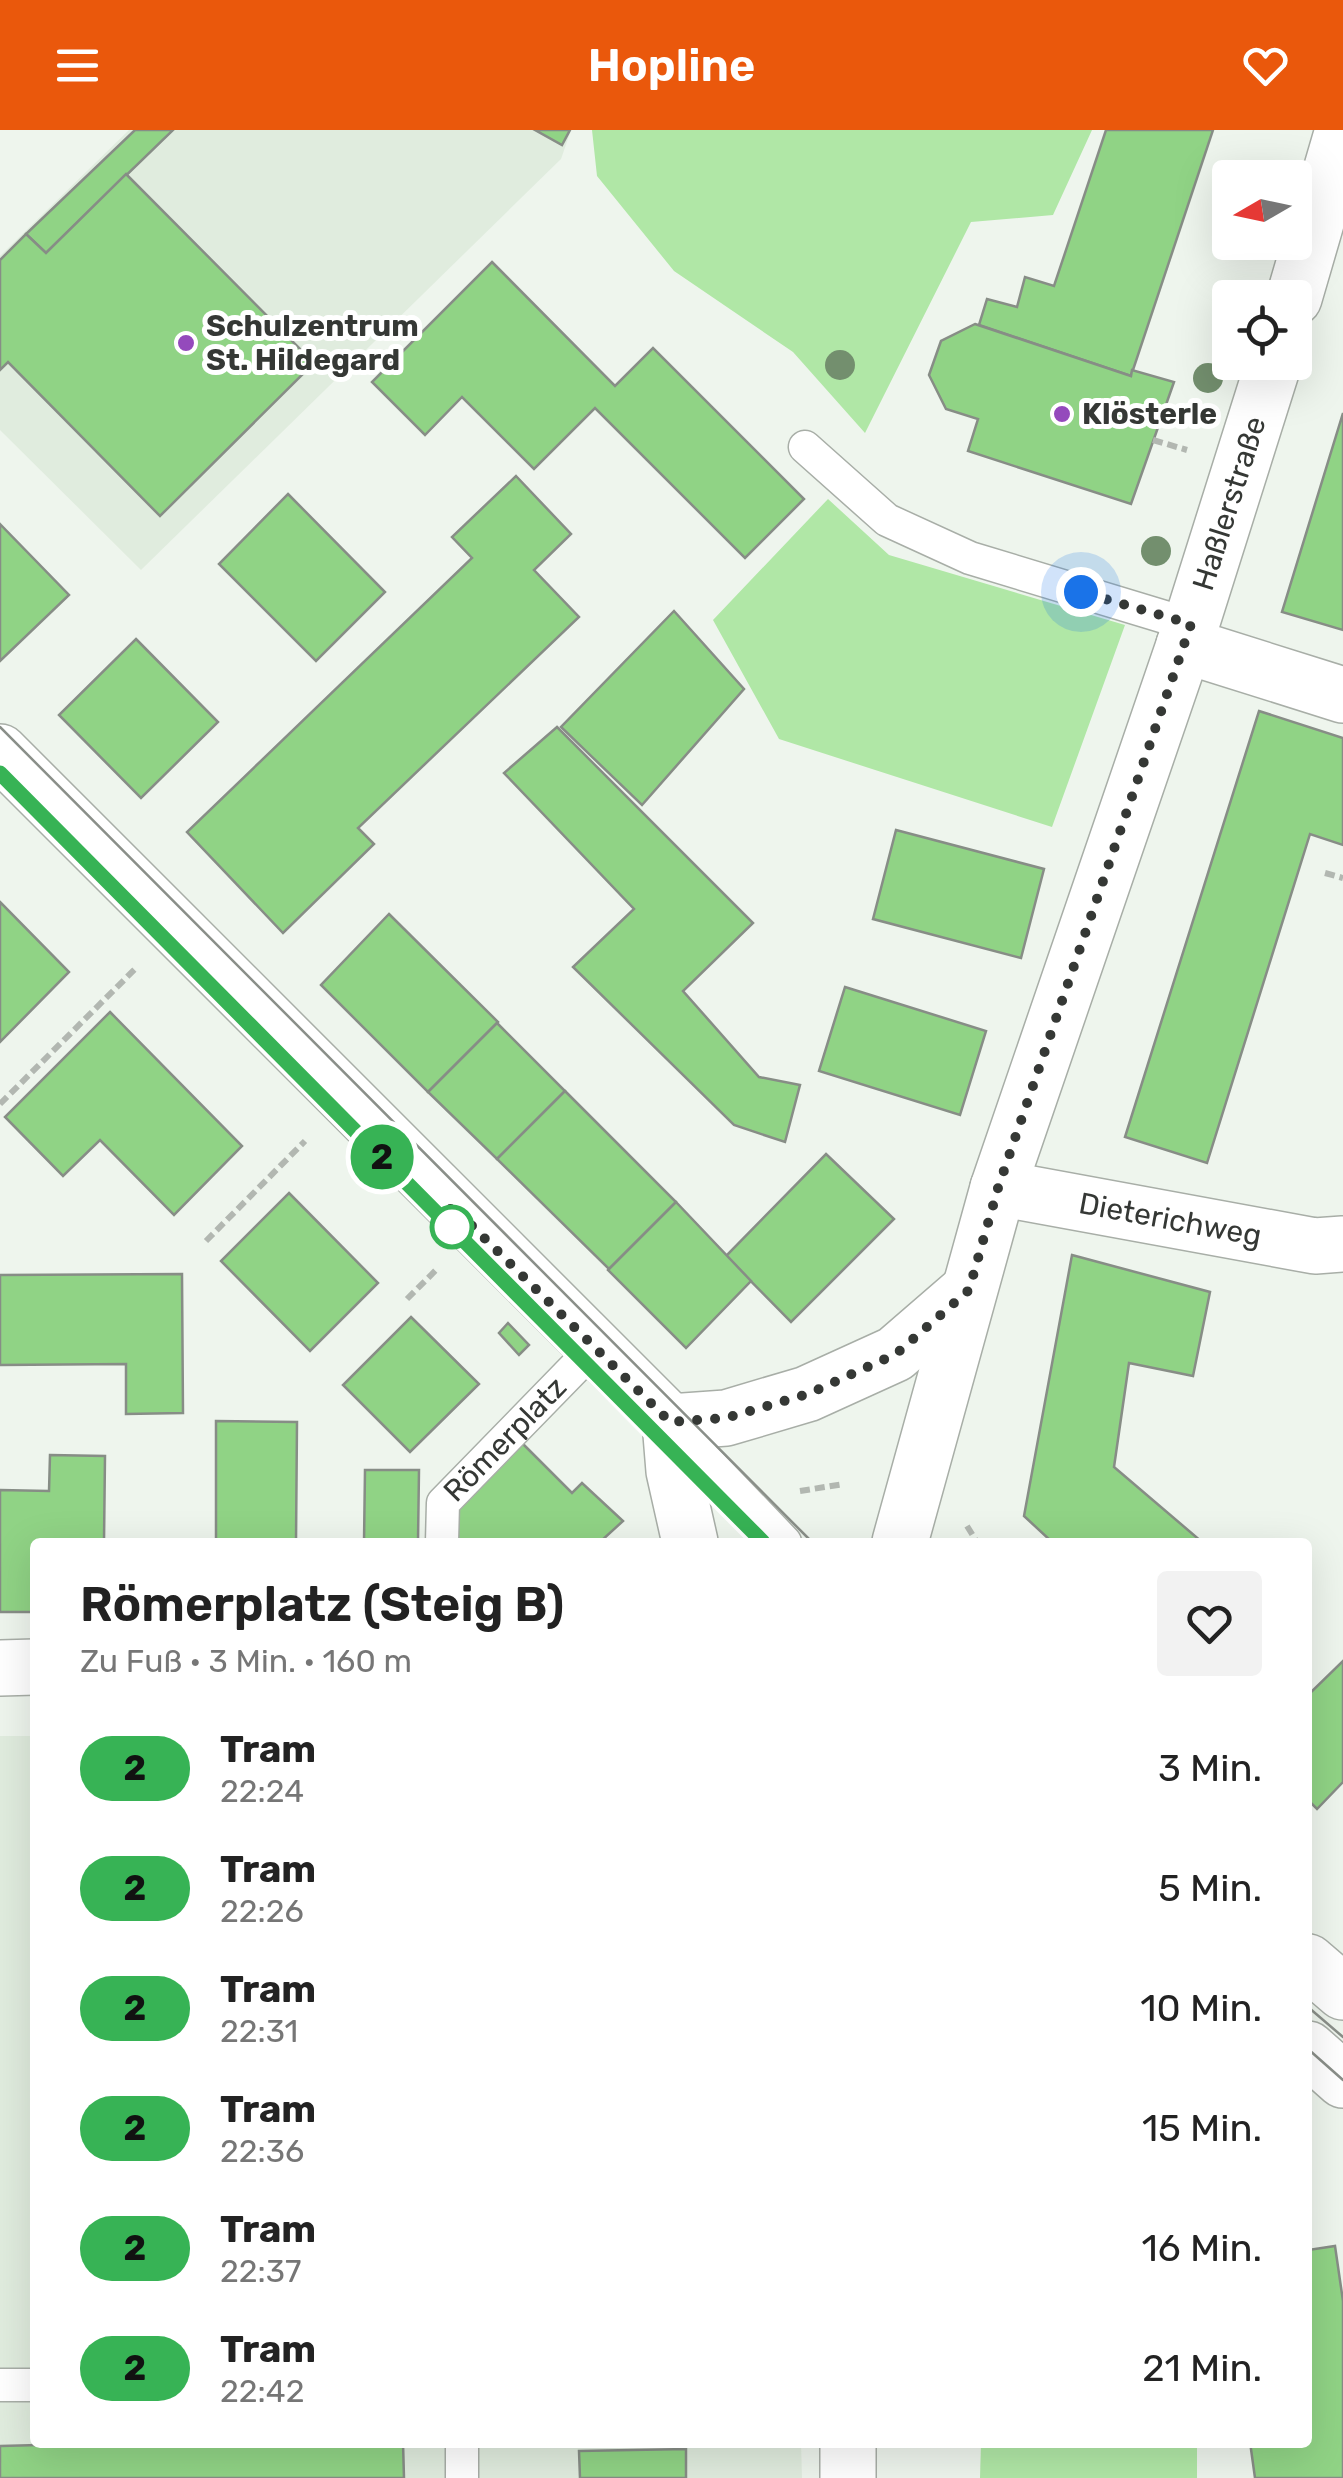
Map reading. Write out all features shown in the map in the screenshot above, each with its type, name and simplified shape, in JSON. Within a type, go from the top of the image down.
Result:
[{"type":"street","points":[[1299,280],[1343,130]]},
{"type":"street","name":"Haßlerstraße","points":[[905,1522],[998,1188],[1188,635],[1268,380]]},
{"type":"street","points":[[1188,635],[1343,694]]},
{"type":"street","points":[[0,752],[594,1348],[672,1446],[689,1538]]},
{"type":"street","name":"Dieterichweg","points":[[998,1188],[1301,1244],[1343,1244]]},
{"type":"street","points":[[672,1446],[726,1418],[808,1394],[896,1354],[969,1290]]},
{"type":"street","points":[[655,1538],[662,1527],[672,1446]]},
{"type":"street","points":[[0,1668],[30,1667]]},
{"type":"street","points":[[1312,2053],[1343,2080]]},
{"type":"street","points":[[848,2448],[848,2478]]},
{"type":"lane","points":[[805,447],[886,520],[970,558],[1188,635]]},
{"type":"lane","name":"Römerplatz","points":[[442,1538],[442,1504],[594,1348]]},
{"type":"lane","points":[[672,1446],[781,1538]]},
{"type":"lane","points":[[0,2385],[30,2385]]},
{"type":"lane","points":[[462,2448],[462,2478]]},
{"type":"path","points":[[1325,872],[1343,878]]},
{"type":"path","points":[[0,1104],[176,928]]},
{"type":"path","points":[[206,1242],[307,1138]]},
{"type":"path","points":[[790,1492],[844,1484]]},
{"type":"shaded area","name":"Schulzentrum St. Hildegard","points":[[129,130],[571,130],[561,159],[141,570],[0,430],[0,256]]},
{"type":"shaded area","points":[[0,1736],[30,1736],[30,2448],[801,2448],[802,2478],[0,2478]]},
{"type":"green space","points":[[592,130],[1092,130],[1053,215],[971,222],[865,433],[793,352],[674,271],[597,176]]},
{"type":"green space","points":[[828,499],[889,555],[1125,625],[1052,827],[779,739],[713,620]]},
{"type":"green space","points":[[981,2448],[1197,2448],[1197,2478],[980,2478]]},
{"type":"building","points":[[135,130],[173,130],[46,253],[26,234]]},
{"type":"building","points":[[535,130],[570,130],[562,145]]},
{"type":"building","points":[[1106,130],[1213,130],[1131,376],[979,325],[987,299],[1017,307],[1025,277],[1054,286]]},
{"type":"building","points":[[126,174],[314,363],[160,516],[8,362],[0,370],[0,260],[26,234],[46,253]]},
{"type":"building","points":[[492,262],[615,386],[653,348],[804,499],[745,558],[595,408],[534,469],[462,397],[425,435],[372,382]]},
{"type":"building","name":"Klösterle","points":[[975,324],[1131,376],[1132,370],[1174,382],[1131,504],[968,451],[978,419],[946,409],[929,375],[941,341]]},
{"type":"building","points":[[1343,413],[1343,630],[1282,612]]},
{"type":"building","points":[[516,476],[571,534],[534,570],[579,617],[358,828],[374,844],[283,933],[187,832],[472,558],[452,537]]},
{"type":"building","points":[[288,494],[385,592],[316,661],[219,564]]},
{"type":"building","points":[[0,524],[69,595],[0,661]]},
{"type":"building","points":[[674,611],[744,689],[642,805],[561,727]]},
{"type":"building","points":[[136,639],[218,722],[141,798],[59,715]]},
{"type":"building","points":[[1259,711],[1343,738],[1343,845],[1310,834],[1207,1163],[1125,1137]]},
{"type":"building","points":[[557,727],[753,923],[683,991],[759,1077],[800,1085],[785,1142],[734,1125],[573,967],[634,909],[504,773]]},
{"type":"building","points":[[896,830],[1044,869],[1021,958],[873,919]]},
{"type":"building","points":[[0,902],[69,972],[0,1042]]},
{"type":"building","points":[[389,914],[498,1022],[428,1092],[321,985]]},
{"type":"building","points":[[845,987],[986,1031],[960,1115],[819,1071]]},
{"type":"building","points":[[110,1012],[242,1146],[174,1215],[100,1140],[63,1176],[5,1117]]},
{"type":"building","points":[[497,1023],[565,1091],[497,1159],[428,1092]]},
{"type":"building","points":[[565,1091],[676,1202],[609,1269],[497,1159]]},
{"type":"building","points":[[826,1154],[894,1219],[791,1322],[726,1256]]},
{"type":"building","points":[[289,1193],[378,1283],[310,1351],[221,1261]]},
{"type":"building","points":[[676,1202],[751,1281],[686,1348],[608,1270]]},
{"type":"building","points":[[1072,1255],[1210,1292],[1193,1376],[1129,1363],[1114,1467],[1197,1538],[1048,1538],[1024,1516]]},
{"type":"building","points":[[182,1274],[183,1413],[126,1414],[126,1364],[0,1365],[0,1275]]},
{"type":"building","points":[[411,1317],[479,1384],[410,1452],[343,1385]]},
{"type":"building","points":[[508,1323],[529,1345],[519,1355],[499,1333]]},
{"type":"building","points":[[216,1421],[297,1422],[296,1538],[216,1538]]},
{"type":"building","points":[[518,1439],[572,1493],[582,1483],[623,1521],[604,1538],[453,1538],[453,1504]]},
{"type":"building","points":[[50,1455],[105,1456],[104,1538],[30,1538],[30,1612],[0,1612],[0,1490],[49,1491]]},
{"type":"building","points":[[365,1470],[419,1470],[418,1538],[364,1538]]},
{"type":"building","points":[[1343,1661],[1343,1782],[1317,1809],[1312,1804],[1312,1691]]},
{"type":"building","points":[[1335,2246],[1343,2301],[1343,2478],[1255,2478],[1251,2448],[1312,2448],[1312,2249]]},
{"type":"building","points":[[0,2446],[403,2448],[404,2478],[0,2478]]},
{"type":"building","points":[[686,2449],[686,2478],[580,2478],[579,2451]]},
{"type":"tram line","points":[[0,727],[808,1538]]},
{"type":"tram line","points":[[0,773],[760,1538]]},
{"type":"tram line","name":"2","points":[[0,773],[759,1538]]},
{"type":"tram line","points":[[1312,2010],[1343,2037]]},
{"type":"tram line","points":[[1312,2053],[1343,2080]]},
{"type":"place","name":"Schulzentrum St. Hildegard","points":[[186,343]]},
{"type":"place","name":"Klösterle","points":[[1062,414]]},
{"type":"route","points":[[452,1227],[450,1204],[670,1422],[726,1418],[808,1394],[896,1354],[969,1290],[998,1188],[1191,624],[1081,592]]}]
